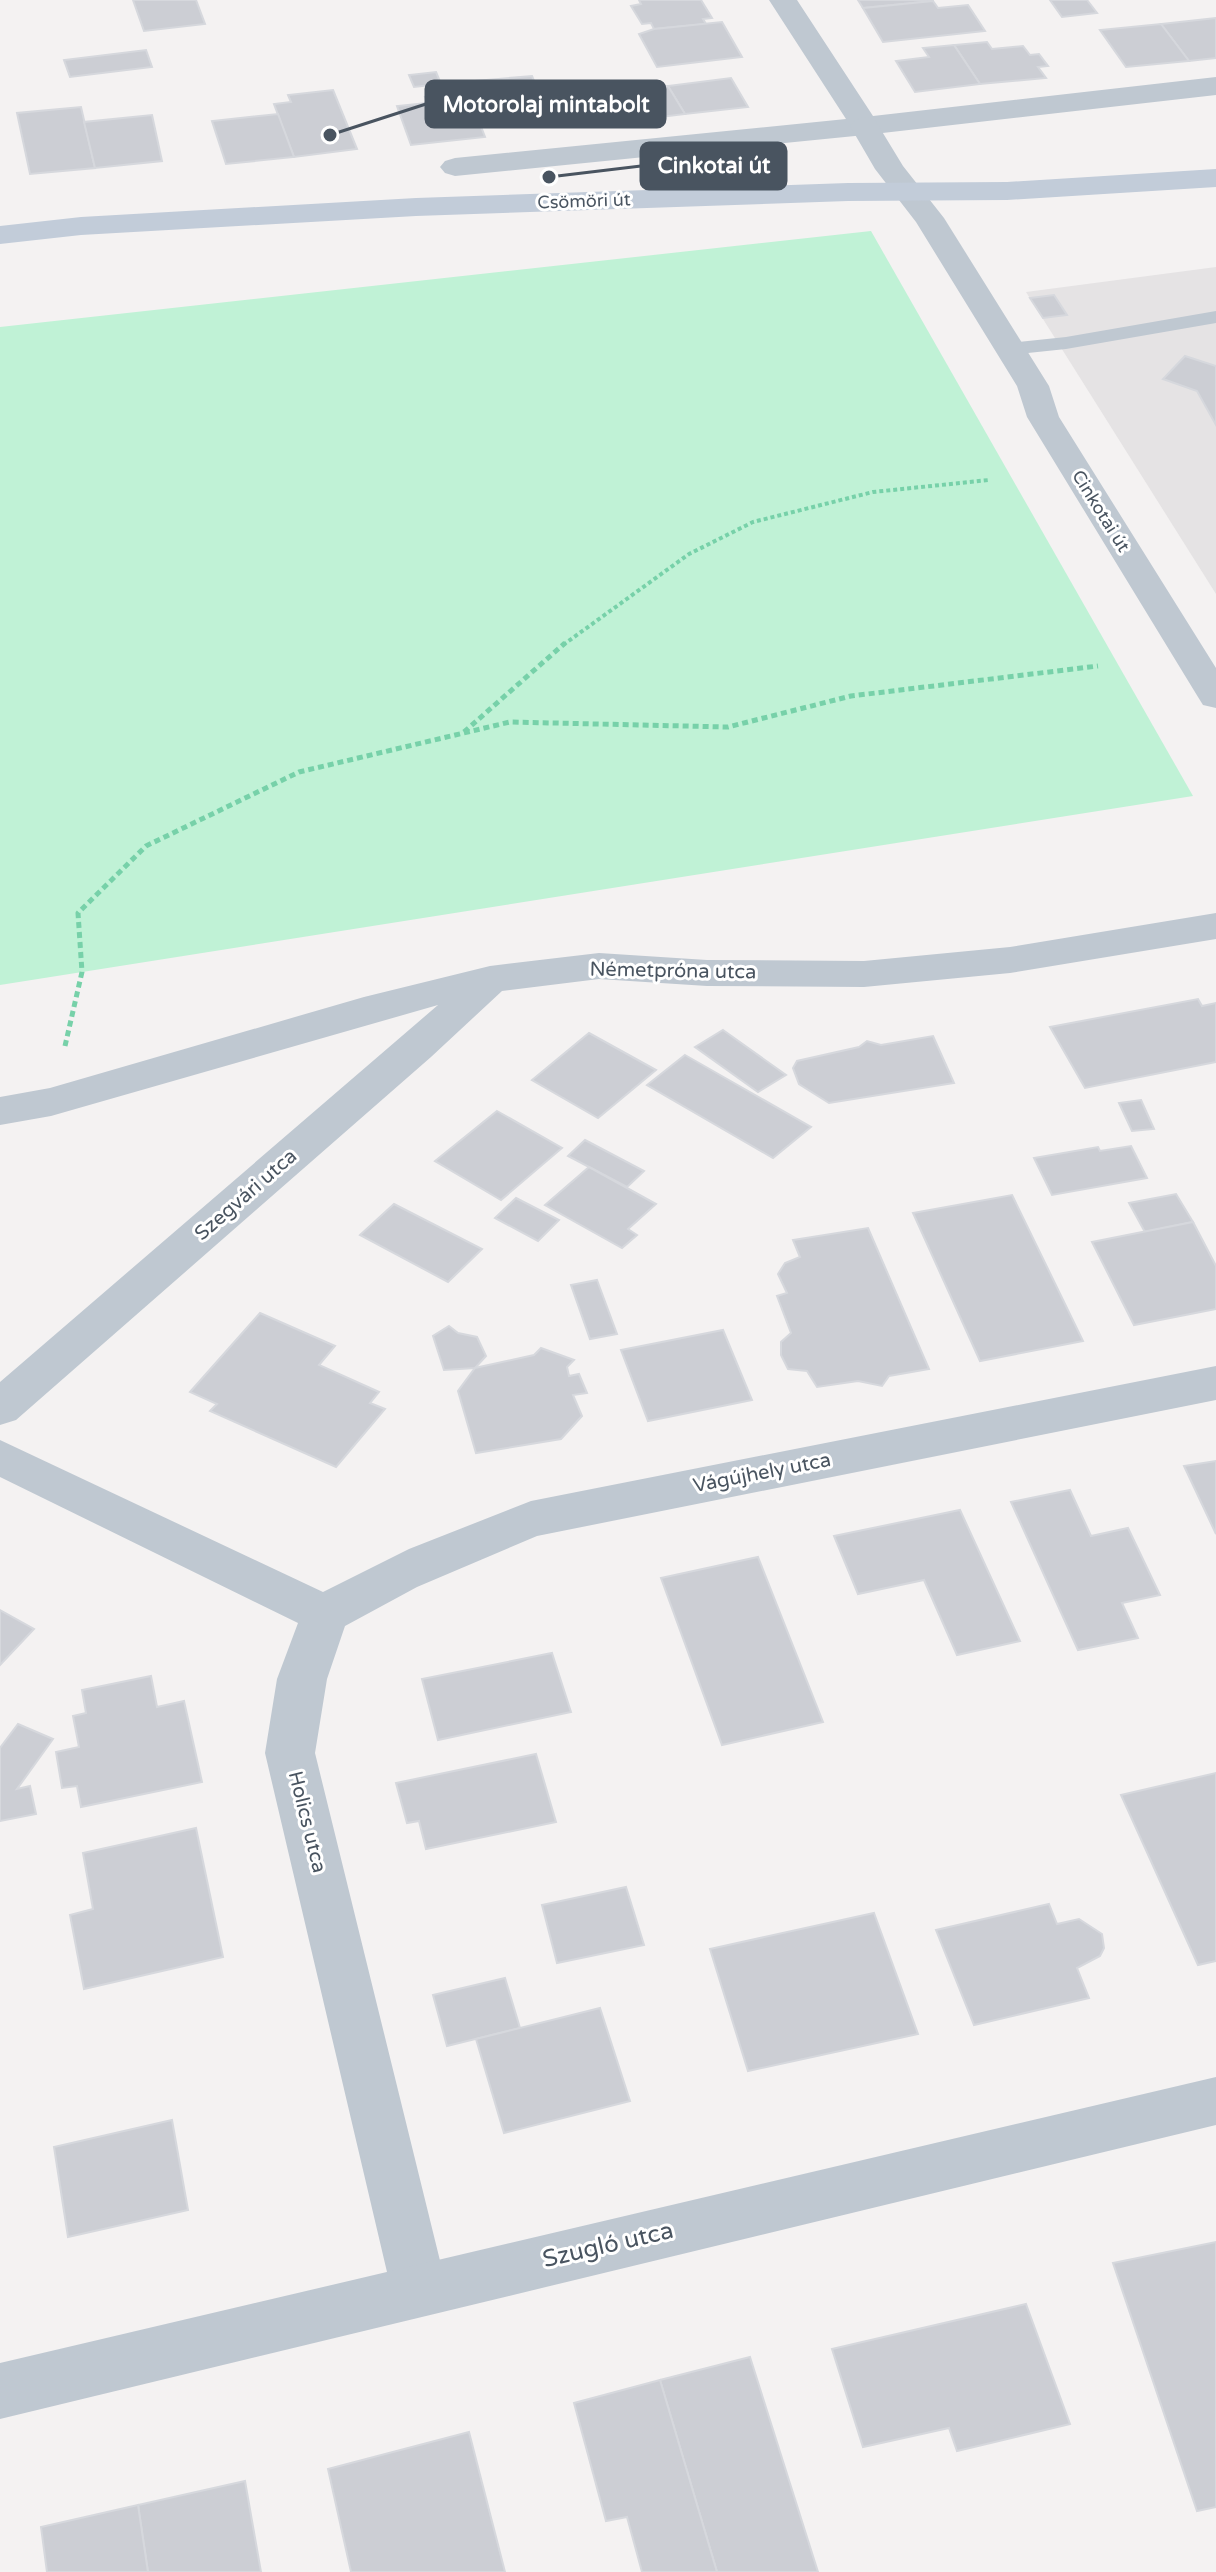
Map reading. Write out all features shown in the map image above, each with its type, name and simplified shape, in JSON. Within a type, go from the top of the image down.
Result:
[{"type":"main road","name":"Csömöri út","points":[[0,235],[81,226],[416,207],[1085,188],[1216,178]]},
{"type":"street","name":"Cinkotai út","points":[[783,0],[907,192],[929,218],[1033,386],[1043,417],[1216,697]]},
{"type":"street","points":[[455,167],[865,126],[1216,86]]},
{"type":"street","name":"Németpróna utca","points":[[0,1111],[51,1102],[378,1006],[490,979],[599,966],[707,973],[864,974],[1010,960],[1216,926]]},
{"type":"street","name":"Szegvári utca","points":[[0,1408],[405,1057],[490,979]]},
{"type":"street","name":"Vágújhely utca","points":[[325,1614],[378,1582],[531,1519],[1216,1383]]},
{"type":"street","points":[[0,1457],[325,1614]]},
{"type":"street","name":"Holics utca","points":[[325,1614],[302,1679],[290,1753],[419,2289]]},
{"type":"street","name":"Szugló utca","points":[[0,2391],[1216,2101]]},
{"type":"lane","points":[[1010,349],[1066,343],[1216,317]]},
{"type":"path","points":[[463,733],[568,640],[689,554],[753,522],[873,492],[989,480]]},
{"type":"path","points":[[51,1102],[82,972],[78,913],[146,846],[299,772],[510,722],[728,727],[851,696],[1098,666]]},
{"type":"shaded area","points":[[1216,267],[1216,594],[1026,292]]},
{"type":"green space","points":[[871,231],[1193,796],[0,985],[0,327]]},
{"type":"building","points":[[133,0],[196,0],[205,24],[144,31]]},
{"type":"building","points":[[639,0],[701,0],[712,18],[703,19],[706,24],[654,29],[651,23],[642,24],[631,6],[641,4]]},
{"type":"building","points":[[858,0],[933,0],[933,1],[863,8]]},
{"type":"building","points":[[1050,0],[1087,0],[1097,13],[1062,17]]},
{"type":"building","points":[[933,1],[938,8],[968,5],[985,31],[883,42],[863,8]]},
{"type":"building","points":[[1216,18],[1216,58],[1189,61],[1161,24]]},
{"type":"building","points":[[722,22],[742,57],[657,67],[639,34],[654,29]]},
{"type":"building","points":[[1161,24],[1189,61],[1126,67],[1100,30]]},
{"type":"building","points":[[987,42],[992,49],[1023,46],[1030,55],[1039,54],[1048,66],[1038,67],[1046,78],[980,84],[954,45]]},
{"type":"building","points":[[954,45],[980,84],[915,92],[896,61],[929,57],[923,48]]},
{"type":"building","points":[[146,50],[152,67],[70,77],[64,60]]},
{"type":"building","points":[[436,72],[441,84],[414,87],[409,75]]},
{"type":"building","points":[[532,76],[549,118],[480,125],[464,82]]},
{"type":"building","points":[[731,78],[748,107],[685,114],[668,86]]},
{"type":"building","points":[[668,86],[685,114],[620,122],[605,93]]},
{"type":"building","points":[[333,90],[357,149],[294,157],[274,104],[291,102],[288,95]]},
{"type":"building","points":[[468,93],[485,137],[411,145],[397,106],[427,103],[425,97]]},
{"type":"building","points":[[81,107],[95,168],[30,174],[17,113]]},
{"type":"building","points":[[278,114],[294,157],[226,164],[212,121]]},
{"type":"building","points":[[152,115],[162,161],[95,168],[84,122]]},
{"type":"building","points":[[1054,295],[1067,315],[1043,318],[1030,298]]},
{"type":"building","points":[[1185,356],[1216,366],[1216,425],[1197,391],[1163,379]]},
{"type":"building","points":[[1198,999],[1202,1006],[1216,1003],[1216,1062],[1085,1088],[1050,1027]]},
{"type":"building","points":[[723,1030],[786,1075],[758,1092],[695,1047]]},
{"type":"building","points":[[589,1033],[656,1070],[598,1118],[532,1080]]},
{"type":"building","points":[[933,1036],[954,1083],[829,1103],[799,1084],[793,1068],[797,1061],[859,1047],[867,1041],[881,1045]]},
{"type":"building","points":[[685,1055],[811,1127],[773,1158],[647,1085]]},
{"type":"building","points":[[1141,1100],[1154,1129],[1132,1131],[1119,1103]]},
{"type":"building","points":[[497,1111],[562,1148],[501,1200],[435,1161]]},
{"type":"building","points":[[585,1140],[644,1171],[627,1187],[568,1156]]},
{"type":"building","points":[[1131,1146],[1147,1178],[1052,1195],[1034,1158],[1098,1147],[1100,1151]]},
{"type":"building","points":[[589,1167],[656,1204],[628,1229],[637,1235],[622,1248],[545,1205]]},
{"type":"building","points":[[1176,1194],[1193,1222],[1145,1232],[1129,1203]]},
{"type":"building","points":[[1012,1195],[1083,1341],[980,1361],[913,1213]]},
{"type":"building","points":[[516,1198],[559,1220],[538,1241],[495,1218]]},
{"type":"building","points":[[394,1204],[482,1249],[448,1282],[360,1235]]},
{"type":"building","points":[[1193,1222],[1216,1266],[1216,1309],[1134,1325],[1092,1242]]},
{"type":"building","points":[[868,1228],[929,1369],[889,1376],[882,1386],[858,1381],[817,1387],[807,1371],[788,1369],[781,1355],[781,1342],[791,1333],[777,1296],[787,1293],[778,1274],[785,1263],[800,1257],[793,1240]]},
{"type":"building","points":[[597,1280],[617,1334],[590,1339],[571,1285]]},
{"type":"building","points":[[260,1313],[335,1346],[319,1365],[379,1392],[370,1403],[385,1409],[336,1467],[210,1411],[217,1404],[190,1392]]},
{"type":"building","points":[[449,1326],[458,1333],[477,1337],[486,1356],[475,1368],[444,1370],[433,1336]]},
{"type":"building","points":[[723,1330],[752,1400],[648,1421],[621,1350]]},
{"type":"building","points":[[541,1348],[574,1360],[567,1367],[569,1376],[579,1374],[587,1393],[573,1395],[582,1416],[561,1439],[476,1453],[458,1391],[475,1368],[534,1355]]},
{"type":"building","points":[[1216,1461],[1216,1534],[1184,1466]]},
{"type":"building","points":[[1070,1490],[1091,1536],[1128,1528],[1160,1595],[1122,1603],[1138,1638],[1078,1650],[1011,1502]]},
{"type":"building","points":[[960,1510],[1020,1641],[957,1655],[924,1580],[858,1594],[834,1536]]},
{"type":"building","points":[[758,1557],[823,1722],[722,1745],[661,1578]]},
{"type":"building","points":[[0,1610],[34,1629],[0,1665]]},
{"type":"building","points":[[552,1653],[571,1712],[438,1740],[422,1679]]},
{"type":"building","points":[[151,1676],[157,1707],[184,1701],[202,1782],[81,1807],[77,1786],[62,1788],[56,1752],[79,1747],[73,1716],[86,1713],[82,1690]]},
{"type":"building","points":[[18,1724],[53,1739],[17,1789],[30,1786],[36,1814],[0,1821],[0,1748]]},
{"type":"building","points":[[536,1754],[556,1822],[426,1849],[419,1821],[407,1823],[396,1783]]},
{"type":"building","points":[[1216,1773],[1216,1961],[1198,1965],[1121,1795]]},
{"type":"building","points":[[196,1828],[223,1957],[84,1989],[70,1915],[93,1909],[83,1853]]},
{"type":"building","points":[[626,1887],[644,1945],[557,1963],[542,1905]]},
{"type":"building","points":[[1049,1904],[1057,1924],[1079,1919],[1102,1934],[1104,1948],[1100,1956],[1077,1968],[1089,1998],[974,2025],[936,1930]]},
{"type":"building","points":[[874,1913],[918,2034],[748,2071],[710,1949]]},
{"type":"building","points":[[505,1978],[520,2028],[447,2046],[433,1995]]},
{"type":"building","points":[[600,2008],[630,2101],[504,2133],[476,2039]]},
{"type":"building","points":[[172,2120],[188,2210],[68,2237],[54,2147]]},
{"type":"building","points":[[1216,2242],[1216,2507],[1197,2511],[1113,2263]]},
{"type":"building","points":[[1026,2304],[1070,2424],[957,2451],[949,2428],[863,2447],[832,2349]]},
{"type":"building","points":[[750,2357],[818,2572],[717,2572],[660,2380]]},
{"type":"building","points":[[660,2380],[717,2572],[642,2572],[627,2517],[606,2521],[574,2403]]},
{"type":"building","points":[[469,2432],[505,2572],[351,2572],[328,2469]]},
{"type":"building","points":[[245,2481],[261,2572],[148,2572],[138,2505]]},
{"type":"building","points":[[138,2505],[148,2572],[47,2572],[41,2527]]},
{"type":"place","name":"Motorolaj mintabolt","points":[[330,135]]},
{"type":"place","name":"Cinkotai út","points":[[549,177]]}]
